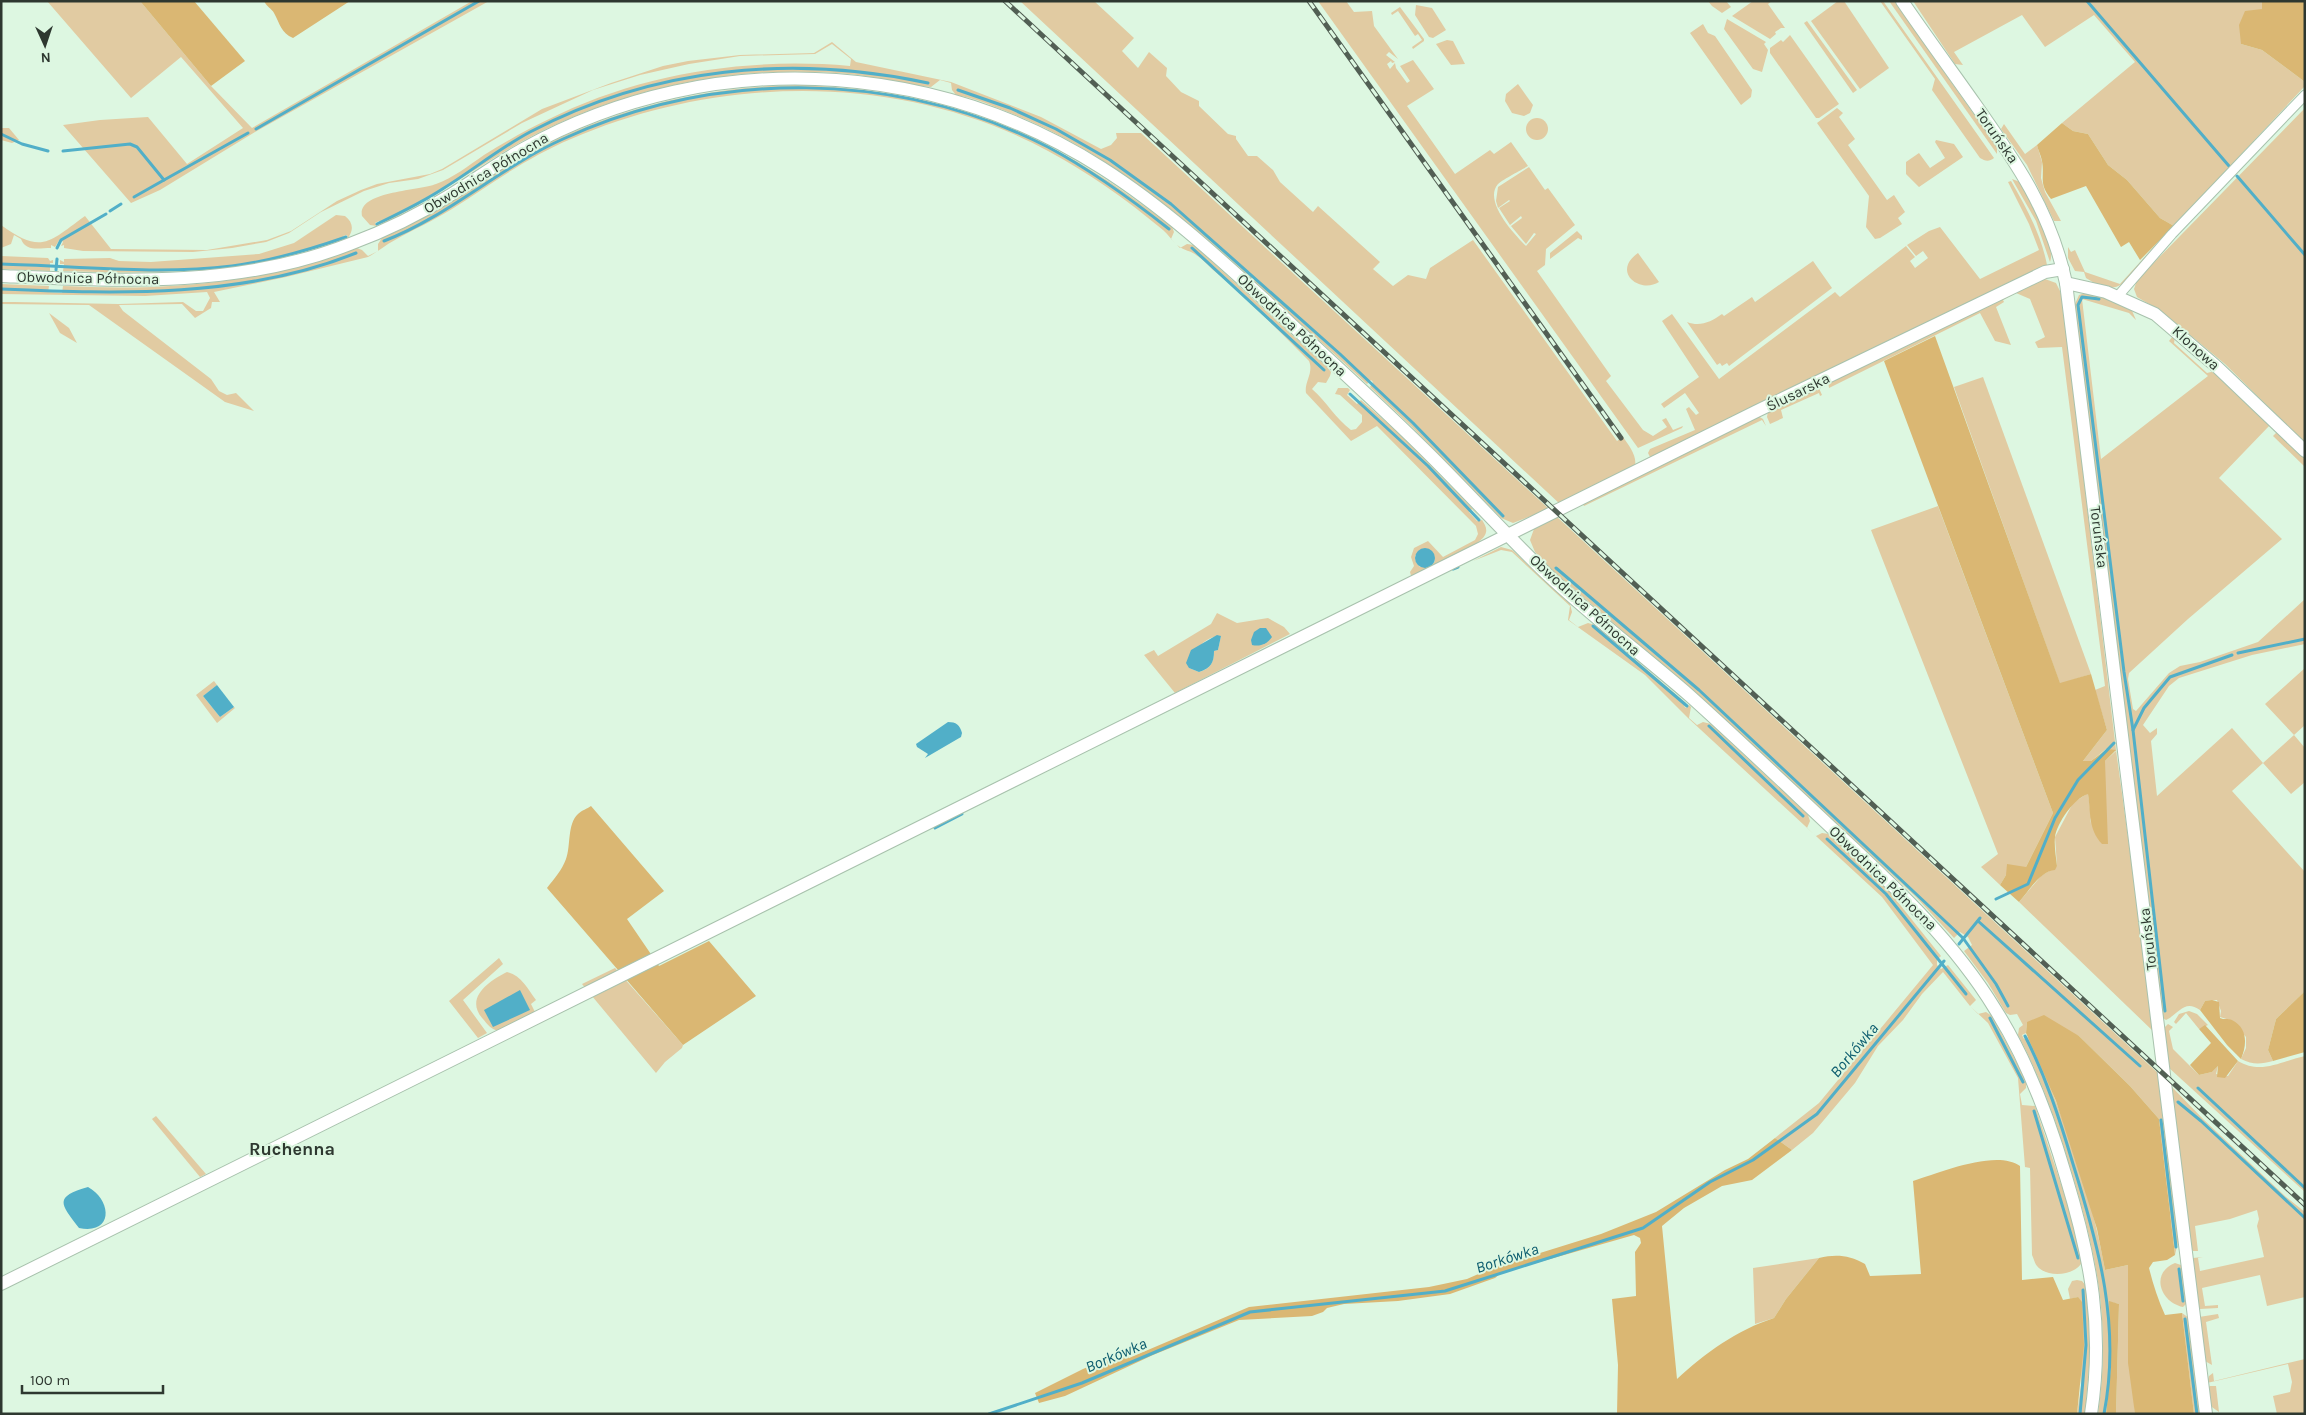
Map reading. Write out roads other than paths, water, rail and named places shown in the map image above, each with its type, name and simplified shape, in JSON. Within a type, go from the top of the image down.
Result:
[{"type":"street","name":"Toruńska","points":[[1902,1],[2023,174],[2050,227],[2063,269],[2206,1414]]},
{"type":"street","name":"Obwodnica Północna","points":[[1,276],[158,280],[211,277],[268,268],[333,250],[380,232],[429,208],[536,142],[584,120],[631,103],[690,88],[758,80],[826,79],[888,86],[953,100],[1027,127],[1078,153],[1145,198],[1198,240],[1292,324],[1414,439],[1575,599],[1698,703],[1894,886],[1942,936],[1986,994],[2011,1035],[2035,1085],[2059,1154],[2083,1234],[2091,1272],[2097,1322],[2097,1366],[2091,1414]]},
{"type":"street","points":[[2118,296],[2172,234],[2305,95]]},
{"type":"street","name":"Ślusarska","points":[[1,1284],[1757,411],[2045,272],[2063,269]]},
{"type":"street","name":"Klonowa","points":[[2066,283],[2087,286],[2118,296],[2147,309],[2166,322],[2305,450]]},
{"type":"water","points":[[1425,548],[1432,551],[1435,558],[1432,565],[1425,568],[1418,565],[1415,558],[1418,551]]},
{"type":"water","points":[[1260,628],[1266,628],[1272,637],[1258,646],[1252,645],[1251,640],[1254,632]]},
{"type":"water","points":[[1217,635],[1221,636],[1218,650],[1214,651],[1211,664],[1199,672],[1189,668],[1186,663],[1191,650]]},
{"type":"water","points":[[217,685],[234,707],[220,717],[203,696]]},
{"type":"water","points":[[948,722],[959,726],[962,733],[961,737],[925,758],[928,754],[917,747],[916,744]]},
{"type":"water","points":[[520,990],[530,1010],[493,1027],[484,1010]]},
{"type":"water","points":[[88,1187],[102,1200],[106,1215],[104,1222],[90,1229],[79,1228],[65,1207],[64,1202],[65,1198],[70,1194]]},
{"type":"waterway","points":[[256,129],[479,1]]},
{"type":"waterway","points":[[2087,1],[2229,166]]},
{"type":"waterway","points":[[377,224],[436,193],[530,132],[577,110],[625,93],[675,80],[724,72],[826,69],[877,74],[928,83]]},
{"type":"waterway","points":[[384,241],[408,231],[431,218],[540,150],[622,116],[682,100],[744,90],[807,88],[869,92],[930,103],[990,122],[1048,147],[1080,165],[1169,229]]},
{"type":"waterway","points":[[958,90],[1010,108],[1056,129],[1110,160],[1171,204],[1340,354],[1413,423],[1503,516]]},
{"type":"waterway","points":[[63,151],[130,144],[137,147],[164,180],[248,133]]},
{"type":"waterway","points":[[1,134],[22,144],[48,151]]},
{"type":"waterway","points":[[2237,176],[2305,255]]},
{"type":"waterway","points":[[134,197],[164,180]]},
{"type":"waterway","points":[[110,211],[121,204]]},
{"type":"waterway","points":[[57,248],[61,240],[106,214]]},
{"type":"waterway","points":[[1,264],[146,270],[203,269],[247,264],[275,258],[304,251],[346,237]]},
{"type":"waterway","points":[[1192,248],[1324,370]]},
{"type":"waterway","points":[[1,289],[91,292],[181,290],[270,278],[313,268],[356,253]]},
{"type":"waterway","points":[[56,270],[57,259]]},
{"type":"waterway","points":[[2099,299],[2082,297],[2078,305],[2133,730],[2165,1011]]},
{"type":"waterway","points":[[1350,394],[1428,466],[1479,520]]},
{"type":"waterway","points":[[1453,569],[1458,567]]},
{"type":"waterway","points":[[1556,568],[1699,690],[1963,938]]},
{"type":"waterway","points":[[1593,626],[1687,706]]},
{"type":"waterway","name":"Borkówka","points":[[2238,653],[2305,639]]},
{"type":"waterway","name":"Borkówka","points":[[2133,730],[2144,708],[2170,677],[2232,655]]},
{"type":"waterway","points":[[1709,726],[1803,816]]},
{"type":"waterway","name":"Borkówka","points":[[1996,899],[2028,884],[2055,818],[2078,780],[2114,743]]},
{"type":"waterway","points":[[935,828],[962,814]]},
{"type":"waterway","points":[[1827,839],[1886,894],[1966,994]]},
{"type":"waterway","name":"Borkówka","points":[[1959,944],[1980,918]]},
{"type":"waterway","points":[[1978,921],[2140,1066]]},
{"type":"waterway","points":[[1963,938],[1996,984],[2008,1006]]},
{"type":"waterway","name":"Borkówka","points":[[989,1414],[1082,1383],[1250,1312],[1445,1291],[1643,1228],[1710,1182],[1753,1160],[1817,1114],[1944,961]]},
{"type":"waterway","points":[[1990,1018],[2023,1082]]},
{"type":"waterway","points":[[2025,1036],[2040,1067],[2058,1115],[2099,1256],[2109,1318],[2110,1349],[2109,1381],[2104,1414]]},
{"type":"waterway","points":[[2198,1088],[2305,1188]]},
{"type":"waterway","points":[[2178,1102],[2305,1218]]},
{"type":"waterway","points":[[2034,1111],[2078,1258]]},
{"type":"waterway","points":[[2161,1120],[2176,1247]]},
{"type":"waterway","points":[[2179,1269],[2183,1301]]},
{"type":"waterway","points":[[2080,1414],[2086,1345],[2083,1290]]},
{"type":"waterway","points":[[2185,1319],[2197,1414]]},
{"type":"railway","points":[[1005,1],[2305,1205]]},
{"type":"railway","points":[[1309,1],[1621,438]]},
{"type":"district","name":"Ruchenna","points":[[292,1149]]}]
